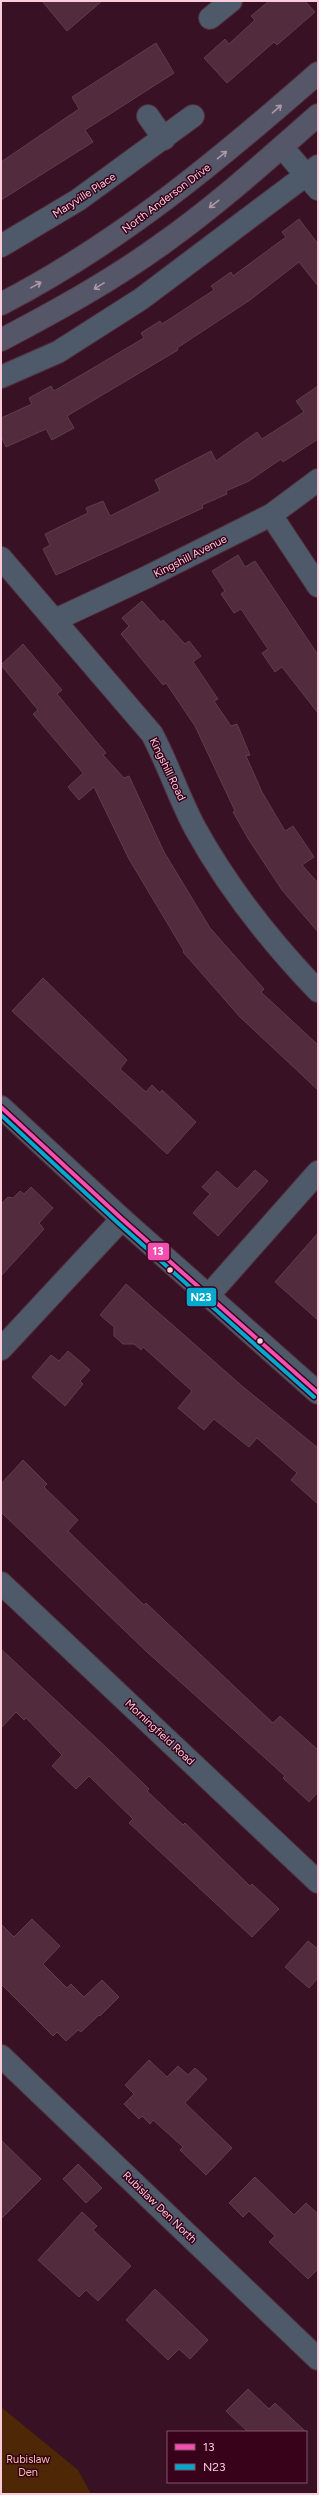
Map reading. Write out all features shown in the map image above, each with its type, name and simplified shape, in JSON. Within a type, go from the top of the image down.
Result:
[{"type":"main road","name":"North Anderson Drive","points":[[1,304],[84,256],[146,216],[229,150],[318,73]]},
{"type":"main road","points":[[1,340],[69,304],[151,252],[216,203],[318,115]]},
{"type":"street","points":[[210,18],[231,1]]},
{"type":"street","points":[[148,116],[164,139]]},
{"type":"street","name":"Maryville Place","points":[[1,246],[78,200],[164,139],[193,116]]},
{"type":"street","points":[[1,377],[58,352],[141,299],[314,177],[282,147]]},
{"type":"street","name":"Kingshill Avenue","points":[[55,620],[146,578],[271,515],[318,480]]},
{"type":"street","points":[[271,515],[318,586]]},
{"type":"street","name":"Kingshill Road","points":[[1,558],[152,734],[166,760],[194,827],[227,880],[258,924],[318,991]]},
{"type":"street","points":[[1,1107],[122,1219],[318,1393]]},
{"type":"street","points":[[209,1295],[318,1172]]},
{"type":"street","points":[[1,1349],[122,1219]]},
{"type":"street","name":"Morningfield Road","points":[[1,1583],[318,1882]]},
{"type":"street","name":"Rubislaw Den North","points":[[1,2056],[318,2359]]},
{"type":"green space","name":"Rubislaw Den","points":[[1,2407],[78,2470],[91,2494],[1,2494]]},
{"type":"building","points":[[42,1],[102,1],[67,31]]},
{"type":"building","points":[[269,1],[305,1],[315,12],[277,45],[274,42],[227,83],[204,58],[225,39],[229,44],[255,20],[251,16]]},
{"type":"building","points":[[156,43],[174,73],[85,130],[93,142],[1,200],[1,162],[79,109],[72,97]]},
{"type":"building","points":[[299,219],[318,244],[318,286],[299,262],[250,300],[177,348],[178,350],[67,416],[74,428],[52,440],[46,429],[6,447],[1,436],[1,418],[32,404],[29,398],[51,386],[54,391],[144,338],[141,333],[160,321],[162,324],[214,290],[211,286],[231,272],[233,276],[286,237],[282,232]]},
{"type":"building","points":[[318,386],[318,439],[283,462],[281,459],[249,481],[226,491],[227,494],[202,505],[203,508],[56,575],[43,549],[50,545],[45,534],[88,513],[86,508],[103,501],[110,516],[160,491],[155,480],[211,451],[216,461],[257,432],[262,439],[304,412],[296,401]]},
{"type":"building","points":[[238,555],[245,567],[255,561],[318,655],[318,713],[282,667],[275,672],[262,653],[268,649],[241,609],[234,613],[221,594],[225,591],[212,571]]},
{"type":"building","points":[[142,601],[161,622],[163,620],[185,644],[189,641],[201,656],[193,662],[218,699],[214,701],[231,726],[237,724],[250,755],[246,756],[262,792],[285,831],[293,826],[314,857],[302,865],[318,883],[318,932],[282,890],[249,840],[233,812],[235,811],[195,726],[166,683],[163,685],[121,634],[129,626],[122,618]]},
{"type":"building","points":[[23,644],[62,690],[57,694],[106,753],[103,755],[124,778],[129,776],[164,852],[210,928],[264,989],[261,992],[318,1045],[318,1090],[240,1017],[183,952],[184,951],[129,859],[94,787],[79,800],[68,787],[83,773],[33,714],[38,710],[1,665]]},
{"type":"building","points":[[43,978],[127,1060],[120,1069],[146,1092],[152,1085],[160,1093],[162,1090],[196,1122],[167,1154],[12,1011]]},
{"type":"building","points":[[255,1170],[268,1181],[218,1236],[193,1213],[210,1194],[202,1187],[217,1171],[237,1189]]},
{"type":"building","points":[[31,1187],[53,1208],[39,1223],[44,1229],[1,1276],[1,1204],[8,1197],[13,1198],[20,1191],[24,1194]]},
{"type":"building","points":[[318,1233],[318,1320],[275,1282]]},
{"type":"building","points":[[126,1284],[242,1386],[318,1448],[318,1504],[291,1480],[297,1473],[257,1438],[249,1447],[214,1419],[204,1430],[178,1408],[192,1391],[143,1347],[141,1350],[134,1344],[123,1344],[114,1336],[114,1327],[100,1315]]},
{"type":"building","points":[[68,1351],[90,1370],[80,1381],[83,1384],[65,1406],[32,1377],[51,1355],[59,1361]]},
{"type":"building","points":[[23,1460],[47,1484],[44,1487],[78,1520],[68,1531],[144,1605],[146,1603],[273,1723],[280,1716],[318,1750],[318,1792],[309,1802],[283,1778],[285,1776],[147,1652],[1,1512],[1,1484]]},
{"type":"building","points":[[1,1649],[111,1752],[149,1789],[147,1791],[183,1825],[185,1823],[250,1886],[252,1884],[279,1909],[252,1937],[129,1823],[133,1819],[89,1776],[76,1789],[52,1766],[62,1755],[26,1718],[24,1720],[16,1712],[1,1728]]},
{"type":"building","points":[[32,1919],[60,1946],[43,1964],[67,1988],[71,1984],[84,1997],[102,1980],[119,1997],[81,2032],[78,2030],[66,2041],[57,2032],[53,2036],[1,1984],[1,1924],[14,1937]]},
{"type":"building","points":[[308,1941],[318,1949],[318,1978],[309,1988],[285,1967]]},
{"type":"building","points":[[149,2060],[167,2077],[178,2066],[188,2075],[195,2068],[207,2079],[185,2103],[232,2148],[206,2175],[180,2150],[183,2147],[153,2120],[150,2124],[142,2116],[139,2119],[124,2104],[134,2094],[125,2085]]},
{"type":"building","points":[[1,2140],[41,2179],[1,2219]]},
{"type":"building","points":[[78,2164],[102,2188],[86,2203],[63,2179]]},
{"type":"building","points":[[255,2177],[294,2215],[306,2203],[318,2214],[318,2269],[308,2279],[269,2242],[275,2236],[249,2211],[243,2217],[229,2203]]},
{"type":"building","points":[[82,2212],[97,2226],[93,2230],[131,2266],[98,2301],[86,2290],[79,2297],[38,2260]]},
{"type":"building","points":[[155,2289],[208,2340],[190,2359],[179,2349],[168,2360],[126,2320]]},
{"type":"building","points":[[248,2389],[269,2409],[275,2403],[305,2431],[247,2431],[226,2411]]},
{"type":"transit line","name":"13","points":[[1,1107],[122,1219],[318,1393]]},
{"type":"transit line","name":"N23","points":[[1,1115],[118,1223],[314,1397]]}]
